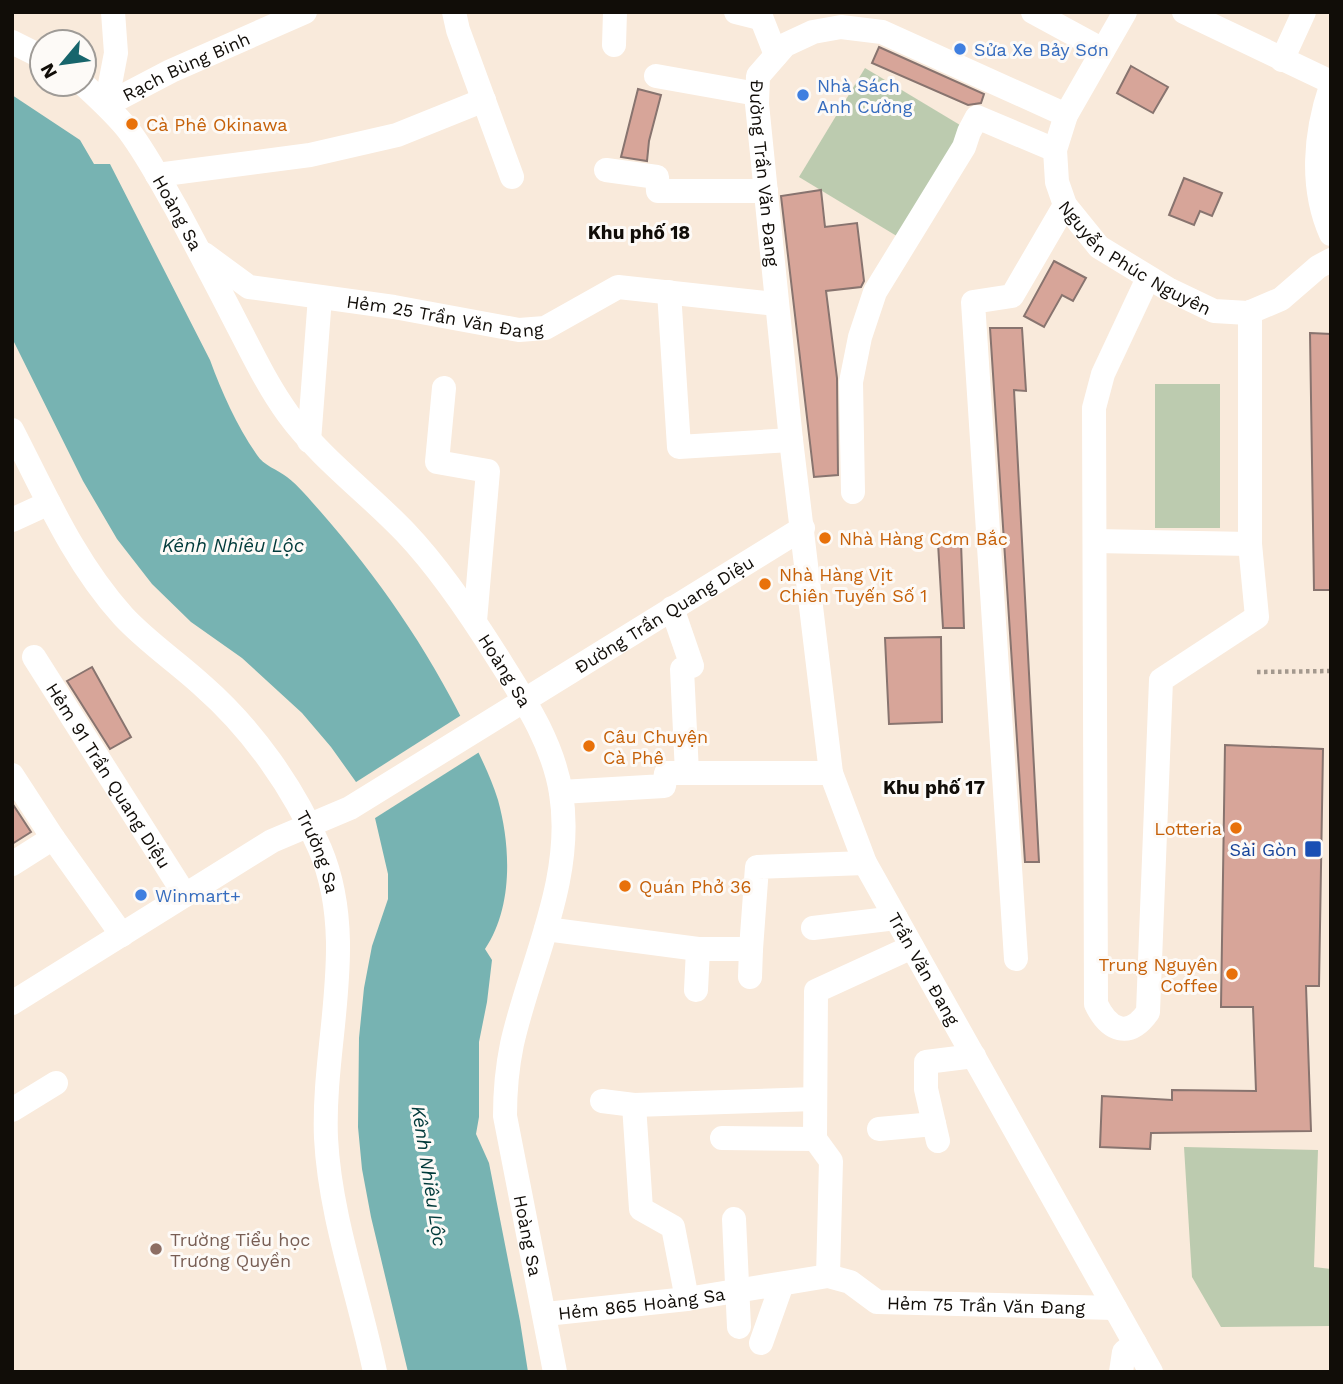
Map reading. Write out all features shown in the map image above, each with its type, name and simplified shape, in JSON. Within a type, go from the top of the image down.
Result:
[{"type":"street","points":[[106,105],[116,53],[113,12]]},
{"type":"street","name":"Rạch Bùng Binh","points":[[106,105],[172,71],[305,12]]},
{"type":"street","points":[[454,12],[512,177]]},
{"type":"street","points":[[614,45],[615,12]]},
{"type":"street","points":[[1033,12],[1103,50]]},
{"type":"street","points":[[853,492],[851,382],[860,337],[875,292],[964,147],[977,117],[1055,150],[1066,115],[1125,12]]},
{"type":"street","points":[[1184,12],[1331,84],[1323,110],[1317,163],[1319,203],[1331,234]]},
{"type":"street","points":[[1282,60],[1304,12]]},
{"type":"street","points":[[752,14],[776,55]]},
{"type":"street","name":"Đường Trần Văn Đang","points":[[803,528],[776,304],[757,94],[758,76],[785,45],[813,32],[841,27],[883,32],[1066,115]]},
{"type":"street","points":[[12,42],[28,50]]},
{"type":"street","points":[[656,76],[757,94]]},
{"type":"street","name":"Hoàng Sa","points":[[98,98],[128,130],[157,175],[265,378],[286,412],[309,441],[408,535],[475,621],[541,729],[553,760],[561,792],[563,848],[546,929],[512,1046],[505,1089],[505,1116],[546,1314],[555,1372]]},
{"type":"street","points":[[157,175],[310,155],[397,135],[484,100]]},
{"type":"street","name":"Nguyễn Phúc Nguyên","points":[[1055,150],[1057,182],[1065,205],[1099,247],[1148,278],[1214,311],[1250,312],[1281,299],[1318,267],[1331,260]]},
{"type":"street","points":[[606,170],[657,177],[658,191],[766,191]]},
{"type":"street","points":[[1016,959],[973,302],[1012,296],[1065,205]]},
{"type":"street","name":"Hẻm 25 Trần Văn Đang","points":[[198,249],[249,287],[394,307],[519,330],[545,328],[618,287],[776,304]]},
{"type":"street","points":[[1148,278],[1103,374],[1094,408],[1096,1004],[1102,1017],[1113,1027],[1127,1029],[1140,1024],[1148,1012],[1161,680],[1257,617],[1250,544],[1250,312]]},
{"type":"street","points":[[669,292],[679,447],[791,440]]},
{"type":"street","points":[[309,441],[320,297]]},
{"type":"street","points":[[444,388],[437,462],[488,471],[475,621]]},
{"type":"street","name":"Trường Sa","points":[[12,430],[49,503],[96,585],[140,632],[231,713],[274,768],[309,826],[321,852],[337,919],[338,955],[325,1100],[326,1141],[339,1222],[375,1372]]},
{"type":"street","points":[[12,520],[49,503]]},
{"type":"street","name":"Đường Trần Quang Diệu","points":[[12,1003],[272,841],[350,808],[803,528]]},
{"type":"street","name":"Trần Văn Ðang","points":[[803,528],[831,773],[865,863],[1151,1372]]},
{"type":"street","points":[[1095,541],[1250,544]]},
{"type":"street","points":[[672,608],[692,666],[682,669],[687,773]]},
{"type":"street","name":"Hẻm 91 Trần Quang Diệu","points":[[34,657],[185,895]]},
{"type":"street","points":[[561,792],[664,786],[666,773],[831,773]]},
{"type":"street","points":[[12,775],[122,935]]},
{"type":"street","points":[[12,864],[53,838]]},
{"type":"street","points":[[750,977],[757,866],[865,863]]},
{"type":"street","points":[[813,928],[896,918]]},
{"type":"street","points":[[546,929],[698,949],[751,949]]},
{"type":"street","points":[[737,1291],[828,1276],[831,1161],[815,1139],[816,991],[912,947]]},
{"type":"street","points":[[695,990],[698,949]]},
{"type":"street","points":[[879,1129],[936,1132],[926,1089],[926,1062],[974,1056]]},
{"type":"street","points":[[15,1101],[56,1083]]},
{"type":"street","points":[[602,1101],[634,1105],[815,1099]]},
{"type":"street","points":[[634,1105],[641,1209],[673,1227],[687,1299]]},
{"type":"street","points":[[722,1138],[815,1139]]},
{"type":"street","points":[[734,1219],[739,1327]]},
{"type":"street","name":"Hẻm 75 Trần Văn Ðang","points":[[828,1276],[850,1282],[877,1302],[1115,1308]]},
{"type":"street","points":[[761,1343],[782,1284]]},
{"type":"street","name":"Hẻm 865 Hoàng Sa","points":[[546,1314],[737,1291]]},
{"type":"street","points":[[1121,1372],[1124,1352],[1135,1343]]},
{"type":"path","points":[[1257,673],[1331,671]]},
{"type":"green space","points":[[865,68],[965,128],[900,238],[799,177]]},
{"type":"green space","points":[[1155,384],[1220,384],[1220,528],[1155,528]]},
{"type":"green space","points":[[1184,1147],[1318,1150],[1314,1267],[1331,1269],[1331,1326],[1221,1327],[1192,1277]]},
{"type":"water","name":"Kênh Nhiêu Lộc","points":[[12,95],[80,140],[94,164],[110,164],[210,360],[230,409],[250,444],[263,462],[287,477],[304,493],[341,536],[400,614],[451,698],[491,781],[502,818],[507,877],[501,915],[485,949],[492,960],[479,1042],[479,1117],[476,1134],[489,1163],[528,1372],[408,1372],[371,1217],[358,1127],[359,1038],[364,988],[372,946],[388,899],[388,874],[375,818],[356,782],[302,713],[242,658],[191,622],[152,584],[117,539],[83,481],[12,338]]},
{"type":"pier","points":[[463,714],[481,751],[372,820],[353,784]]},
{"type":"building","points":[[879,47],[984,94],[981,103],[968,105],[872,63]]},
{"type":"building","points":[[1131,66],[1168,87],[1153,113],[1117,93]]},
{"type":"building","points":[[638,89],[661,95],[649,141],[647,161],[621,157]]},
{"type":"building","points":[[1184,178],[1222,193],[1212,216],[1200,211],[1194,225],[1169,215]]},
{"type":"building","points":[[821,190],[825,227],[857,223],[864,281],[861,287],[826,291],[837,378],[838,475],[814,477],[781,196]]},
{"type":"building","points":[[1054,261],[1086,278],[1073,301],[1062,295],[1044,327],[1024,316]]},
{"type":"building","points":[[990,328],[1022,328],[1026,391],[1014,390],[1039,862],[1025,862]]},
{"type":"building","points":[[1310,333],[1331,334],[1331,590],[1314,590]]},
{"type":"building","points":[[961,542],[964,628],[943,628],[938,543]]},
{"type":"building","points":[[941,637],[942,722],[889,724],[885,638]]},
{"type":"building","points":[[92,667],[131,737],[110,749],[67,681]]},
{"type":"building","points":[[1225,745],[1323,749],[1319,986],[1306,986],[1311,1131],[1151,1133],[1150,1149],[1100,1147],[1102,1096],[1172,1100],[1172,1090],[1256,1091],[1253,1007],[1221,1007]]},
{"type":"building","points":[[12,803],[31,832],[12,844]]},
{"type":"place","name":"Sửa Xe Bảy Sơn","points":[[960,49]]},
{"type":"place","name":"Nhà Sách Anh Cường","points":[[803,95]]},
{"type":"place","name":"Cà Phê Okinawa","points":[[132,124]]},
{"type":"place","name":"Nhà Hàng Cơm Bắc","points":[[825,538]]},
{"type":"place","name":"Nhà Hàng Vịt Chiên Tuyến Số 1","points":[[765,584]]},
{"type":"place","name":"Câu Chuyện Cà Phê","points":[[589,746]]},
{"type":"place","name":"Lotteria","points":[[1236,828]]},
{"type":"place","name":"Sài Gòn","points":[[1313,849]]},
{"type":"place","name":"Quán Phở 36","points":[[625,886]]},
{"type":"place","name":"Winmart+","points":[[141,895]]},
{"type":"place","name":"Trung Nguyên Coffee","points":[[1232,974]]},
{"type":"place","name":"Trường Tiểu học Trương Quyền","points":[[156,1249]]},
{"type":"district","name":"Khu phố 18","points":[[639,232]]},
{"type":"district","name":"Khu phố 17","points":[[934,787]]}]
